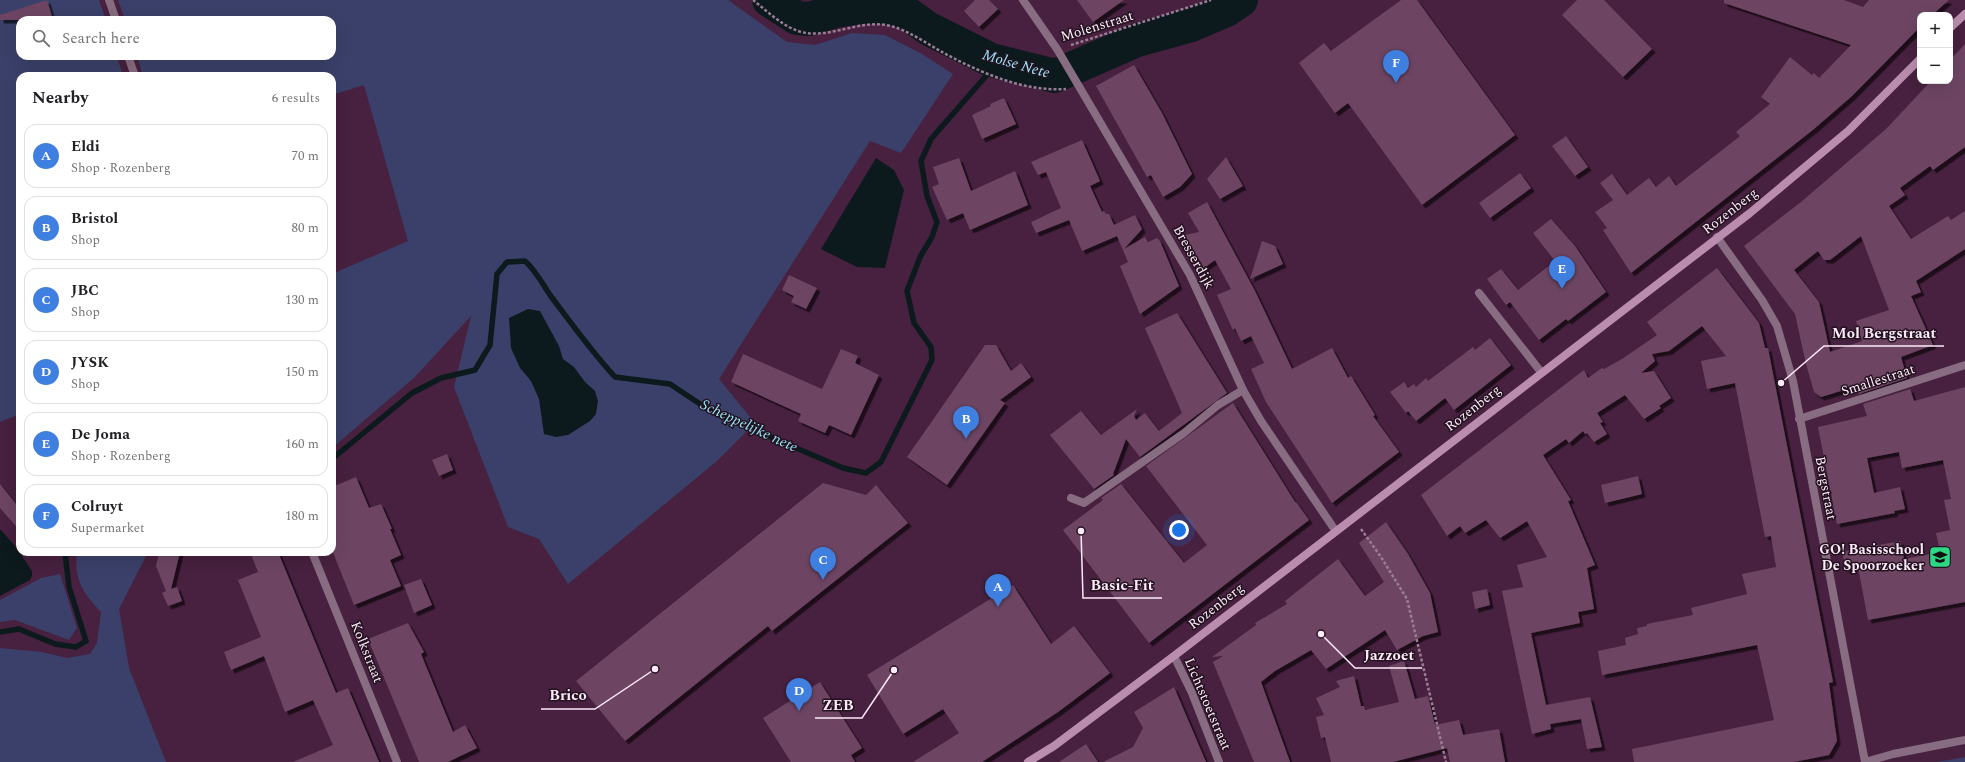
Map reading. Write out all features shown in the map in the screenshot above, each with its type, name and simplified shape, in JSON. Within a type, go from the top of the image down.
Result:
[{"type":"main road","points":[[1953,25],[1965,14]]},
{"type":"main road","name":"Rozenberg","points":[[1028,762],[1054,746],[1174,656],[1335,530],[1750,213],[1848,131],[1917,62]]},
{"type":"street","points":[[109,0],[115,16]]},
{"type":"street","name":"Bresserdijk","points":[[1023,0],[1064,60],[1190,274],[1243,390],[1335,530]]},
{"type":"street","points":[[129,60],[133,72]]},
{"type":"street","name":"Bergstraat","points":[[1717,237],[1762,300],[1777,326],[1793,381],[1865,762]]},
{"type":"street","points":[[1479,292],[1541,372]]},
{"type":"street","name":"Smallestraat","points":[[1799,419],[1965,365]]},
{"type":"street","points":[[1072,498],[1084,503],[1184,433],[1218,405],[1243,390]]},
{"type":"street","name":"Kolkstraat","points":[[314,556],[397,762]]},
{"type":"street","name":"Lichtstoetstraat","points":[[1174,656],[1192,693],[1219,762]]},
{"type":"street","points":[[1865,762],[1893,754],[1965,740]]},
{"type":"path","points":[[753,0],[784,25],[798,31],[810,34],[865,24],[890,26],[904,31],[958,61],[1016,83],[1055,90],[1080,88]]},
{"type":"path","name":"Molenstraat","points":[[1057,49],[1211,0]]},
{"type":"path","points":[[1352,518],[1381,557],[1407,599],[1446,762]]},
{"type":"shaded area","points":[[0,0],[99,0],[105,16],[16,16],[16,60],[118,60],[122,72],[16,72],[16,416],[0,422]]},
{"type":"shaded area","points":[[118,0],[728,0],[787,42],[815,45],[852,33],[885,35],[922,54],[953,74],[901,153],[870,141],[719,379],[755,423],[717,461],[568,584],[539,539],[508,527],[454,387],[471,316],[415,377],[336,445],[336,272],[408,241],[364,85],[336,94],[336,72],[142,72],[138,60],[336,60],[336,16],[124,16]]},
{"type":"shaded area","points":[[876,158],[894,170],[904,190],[885,268],[857,267],[821,249]]},
{"type":"shaded area","points":[[528,309],[540,311],[559,346],[563,359],[574,367],[585,382],[595,391],[598,401],[596,414],[590,421],[568,435],[556,437],[544,434],[539,399],[531,381],[520,368],[511,348],[509,318]]},
{"type":"shaded area","points":[[0,529],[16,547],[16,556],[22,556],[32,571],[32,576],[30,580],[0,596]]},
{"type":"shaded area","points":[[77,556],[146,556],[119,609],[129,668],[166,762],[0,762],[0,648],[42,652],[67,658],[90,654],[97,643],[101,612],[84,592],[78,578]]},
{"type":"shaded area","points":[[60,574],[77,628],[69,640],[15,620],[0,622],[0,600],[41,578]]},
{"type":"shaded area","points":[[1965,757],[1965,762],[1937,762]]},
{"type":"building","points":[[47,0],[52,16],[16,16],[16,20],[0,20],[0,15]]},
{"type":"building","points":[[975,0],[989,0],[998,9],[979,27],[964,11]]},
{"type":"building","points":[[1077,0],[1124,0],[1093,22]]},
{"type":"building","points":[[1401,0],[1417,0],[1515,135],[1422,205],[1348,103],[1335,113],[1299,63],[1324,43],[1331,51]]},
{"type":"building","points":[[1577,0],[1604,0],[1652,49],[1623,77],[1562,15]]},
{"type":"building","points":[[1724,0],[1844,0],[1863,7],[1869,0],[1949,0],[1935,12],[1917,12],[1917,30],[1852,96],[1814,129],[1631,273],[1603,230],[1607,228],[1595,212],[1613,200],[1600,183],[1612,174],[1627,195],[1649,178],[1656,187],[1669,176],[1676,186],[1740,136],[1736,132],[1770,104],[1761,97],[1790,57],[1812,75],[1814,73],[1819,78],[1851,45],[1724,3]]},
{"type":"building","points":[[1965,44],[1965,147],[1933,170],[1930,166],[1900,188],[1905,195],[1889,206],[1911,239],[1948,216],[1951,220],[1965,211],[1965,249],[1916,281],[1921,292],[1911,296],[1933,345],[1901,357],[1907,378],[1859,394],[1857,386],[1821,397],[1814,392],[1795,314],[1744,246],[1801,202],[1886,129],[1928,84],[1953,84],[1953,57]],"holes":[[[1861,236],[1889,310],[1856,321],[1862,341],[1830,352],[1819,302],[1794,270],[1818,251],[1824,260],[1830,260]]]},
{"type":"building","points":[[1134,65],[1162,113],[1192,174],[1180,187],[1163,197],[1151,175],[1147,177],[1096,86]]},
{"type":"building","points":[[1004,98],[1016,124],[982,139],[972,115],[991,106],[990,104]]},
{"type":"building","points":[[1566,136],[1588,167],[1575,176],[1552,146]]},
{"type":"building","points":[[1082,140],[1100,181],[1090,186],[1102,212],[1104,211],[1106,214],[1109,214],[1114,225],[1135,215],[1142,229],[1124,249],[1145,237],[1148,242],[1157,238],[1160,241],[1179,286],[1140,314],[1120,266],[1128,262],[1117,236],[1082,251],[1069,220],[1036,233],[1031,222],[1061,208],[1046,172],[1038,175],[1031,162]]},
{"type":"building","points":[[1226,157],[1243,186],[1220,199],[1207,179]]},
{"type":"building","points":[[959,158],[971,191],[1015,171],[1028,205],[970,230],[963,213],[947,220],[932,187],[939,184],[933,167]]},
{"type":"building","points":[[1520,173],[1531,188],[1490,218],[1479,203]]},
{"type":"building","points":[[1207,202],[1255,291],[1292,369],[1332,348],[1348,378],[1351,376],[1375,415],[1373,416],[1399,452],[1332,503],[1266,402],[1251,369],[1264,363],[1251,336],[1241,341],[1235,328],[1233,330],[1217,295],[1231,289],[1215,260],[1204,268],[1185,235],[1199,232],[1188,213]]},
{"type":"building","points":[[1551,219],[1575,246],[1606,292],[1568,321],[1566,319],[1539,340],[1510,302],[1506,305],[1487,279],[1501,269],[1518,290],[1555,261],[1533,233]]},
{"type":"building","points":[[1262,241],[1275,246],[1283,264],[1250,279]]},
{"type":"building","points":[[1717,268],[1759,323],[1765,348],[1768,348],[1833,682],[1829,683],[1837,741],[1829,755],[1794,762],[1634,762],[1632,749],[1774,720],[1757,645],[1602,675],[1598,651],[1626,645],[1625,638],[1638,634],[1637,628],[1647,626],[1647,624],[1693,615],[1691,608],[1747,594],[1742,574],[1776,567],[1771,536],[1765,537],[1735,383],[1707,389],[1701,361],[1726,356],[1702,326],[1669,351],[1652,354],[1655,361],[1641,373],[1654,371],[1671,398],[1659,406],[1661,408],[1644,419],[1625,395],[1597,413],[1603,422],[1600,423],[1607,434],[1594,442],[1587,433],[1585,434],[1583,431],[1569,443],[1566,439],[1543,455],[1571,500],[1568,501],[1595,565],[1587,568],[1594,609],[1578,612],[1580,623],[1531,633],[1546,705],[1590,697],[1602,747],[1587,749],[1581,719],[1550,724],[1551,729],[1532,734],[1502,591],[1523,587],[1517,565],[1547,557],[1527,521],[1500,538],[1486,520],[1465,533],[1460,526],[1447,536],[1421,495],[1584,370],[1588,378],[1602,368],[1604,369],[1622,359],[1657,335],[1647,322]]},
{"type":"building","points":[[789,275],[817,288],[806,309],[791,302],[794,296],[782,290]]},
{"type":"building","points":[[1177,313],[1227,393],[1140,457],[1126,439],[1113,474],[1114,475],[1094,489],[1050,435],[1081,411],[1101,435],[1137,409],[1134,416],[1136,420],[1145,413],[1159,431],[1182,413],[1145,328]]},
{"type":"building","points":[[1490,338],[1511,365],[1454,410],[1445,398],[1416,421],[1408,411],[1406,413],[1390,392],[1404,382],[1408,388],[1414,384],[1416,387],[1426,378],[1428,381],[1473,347],[1475,350]]},
{"type":"building","points":[[985,345],[996,345],[1011,371],[1021,363],[1031,377],[1000,400],[1005,403],[947,485],[907,457]]},
{"type":"building","points":[[841,349],[858,356],[855,363],[879,375],[851,435],[829,425],[825,433],[798,421],[801,414],[731,382],[743,354],[822,389]]},
{"type":"building","points":[[1965,387],[1965,602],[1868,620],[1858,567],[1846,570],[1842,552],[1900,541],[1904,559],[1940,552],[1936,533],[1950,530],[1944,500],[1951,499],[1943,460],[1902,468],[1899,452],[1867,458],[1874,493],[1900,487],[1905,509],[1894,511],[1895,513],[1837,524],[1818,427],[1867,416],[1863,404],[1910,389],[1914,401]]},
{"type":"building","points":[[1233,403],[1295,502],[1309,520],[1149,643],[1063,530],[1103,500],[1101,498],[1121,484],[1184,563],[1207,545],[1146,466]]},
{"type":"building","points":[[447,454],[453,470],[439,476],[432,460]]},
{"type":"building","points":[[1638,476],[1642,494],[1605,503],[1601,485]]},
{"type":"building","points":[[356,477],[369,508],[381,504],[401,555],[390,560],[401,586],[354,605],[334,556],[336,556],[336,485]]},
{"type":"building","points":[[823,483],[866,495],[876,485],[908,523],[772,631],[768,626],[625,741],[576,681]]},
{"type":"building","points":[[0,484],[16,504],[16,526],[0,508]]},
{"type":"building","points":[[1386,522],[1408,554],[1430,593],[1438,632],[1423,636],[1397,650],[1385,630],[1326,669],[1311,650],[1275,671],[1261,682],[1290,762],[1254,762],[1213,662],[1223,656],[1212,657],[1256,625],[1255,623],[1287,604],[1285,601],[1338,559],[1365,596],[1384,582],[1359,543]]},
{"type":"building","points":[[158,556],[179,556],[171,589],[177,587],[182,601],[168,606],[162,593],[166,591],[156,566]]},
{"type":"building","points":[[252,556],[280,556],[336,693],[348,688],[379,762],[293,762],[333,745],[313,700],[285,712],[264,656],[231,670],[224,652],[261,637],[238,580],[258,572]]},
{"type":"building","points":[[421,579],[432,605],[414,613],[404,585]]},
{"type":"building","points":[[1013,585],[1051,644],[1074,626],[1110,673],[1058,712],[982,762],[913,762],[959,733],[943,709],[903,734],[867,675]]},
{"type":"building","points":[[1487,589],[1490,605],[1475,609],[1472,592]]},
{"type":"building","points":[[408,623],[424,652],[421,654],[453,732],[465,725],[477,748],[448,762],[419,762],[368,639]]},
{"type":"building","points":[[1404,661],[1415,699],[1428,696],[1435,725],[1459,720],[1463,735],[1499,729],[1505,762],[1450,762],[1447,748],[1393,762],[1331,762],[1325,737],[1321,738],[1316,717],[1324,715],[1316,698],[1340,687],[1336,681],[1354,676],[1361,706],[1364,706],[1365,710],[1399,702],[1389,666]]},
{"type":"building","points":[[820,682],[862,748],[851,755],[855,762],[791,762],[763,718]]},
{"type":"building","points":[[1174,687],[1206,762],[1103,762],[1133,747],[1143,728],[1134,712]]},
{"type":"building","points":[[1086,744],[1098,762],[1059,762]]},
{"type":"waterway","name":"Molse Nete","points":[[769,0],[797,18],[809,19],[836,11],[861,7],[885,7],[905,12],[929,29],[991,60],[1055,76],[1137,40],[1191,25],[1226,10],[1241,0]]},
{"type":"waterway","name":"Scheppelijke nete","points":[[336,456],[412,393],[441,378],[475,370],[490,345],[497,274],[507,262],[525,261],[536,273],[550,295],[581,337],[615,377],[670,384],[712,412],[843,468],[866,473],[881,462],[932,360],[931,347],[914,323],[907,291],[920,257],[932,237],[937,222],[927,196],[921,161],[931,139],[993,68],[996,61]]},
{"type":"waterway","name":"Scheppelijke nete","points":[[0,632],[19,629],[55,644],[76,647],[86,641],[69,587],[65,556]]},
{"type":"place","name":"Colruyt","points":[[1396,83]]},
{"type":"place","name":"De Joma","points":[[1562,289]]},
{"type":"place","name":"Mol Bergstraat","points":[[1781,383]]},
{"type":"place","name":"Bristol","points":[[966,439]]},
{"type":"place","name":"Basic-Fit","points":[[1081,531]]},
{"type":"place","name":"GO! Basisschool De Spoorzoeker","points":[[1940,557]]},
{"type":"place","name":"JBC","points":[[823,580]]},
{"type":"place","name":"Eldi","points":[[998,607]]},
{"type":"place","name":"Jazzoet","points":[[1321,634]]},
{"type":"place","name":"Brico","points":[[655,669]]},
{"type":"place","name":"ZEB","points":[[894,670]]},
{"type":"place","name":"JYSK","points":[[799,711]]}]
